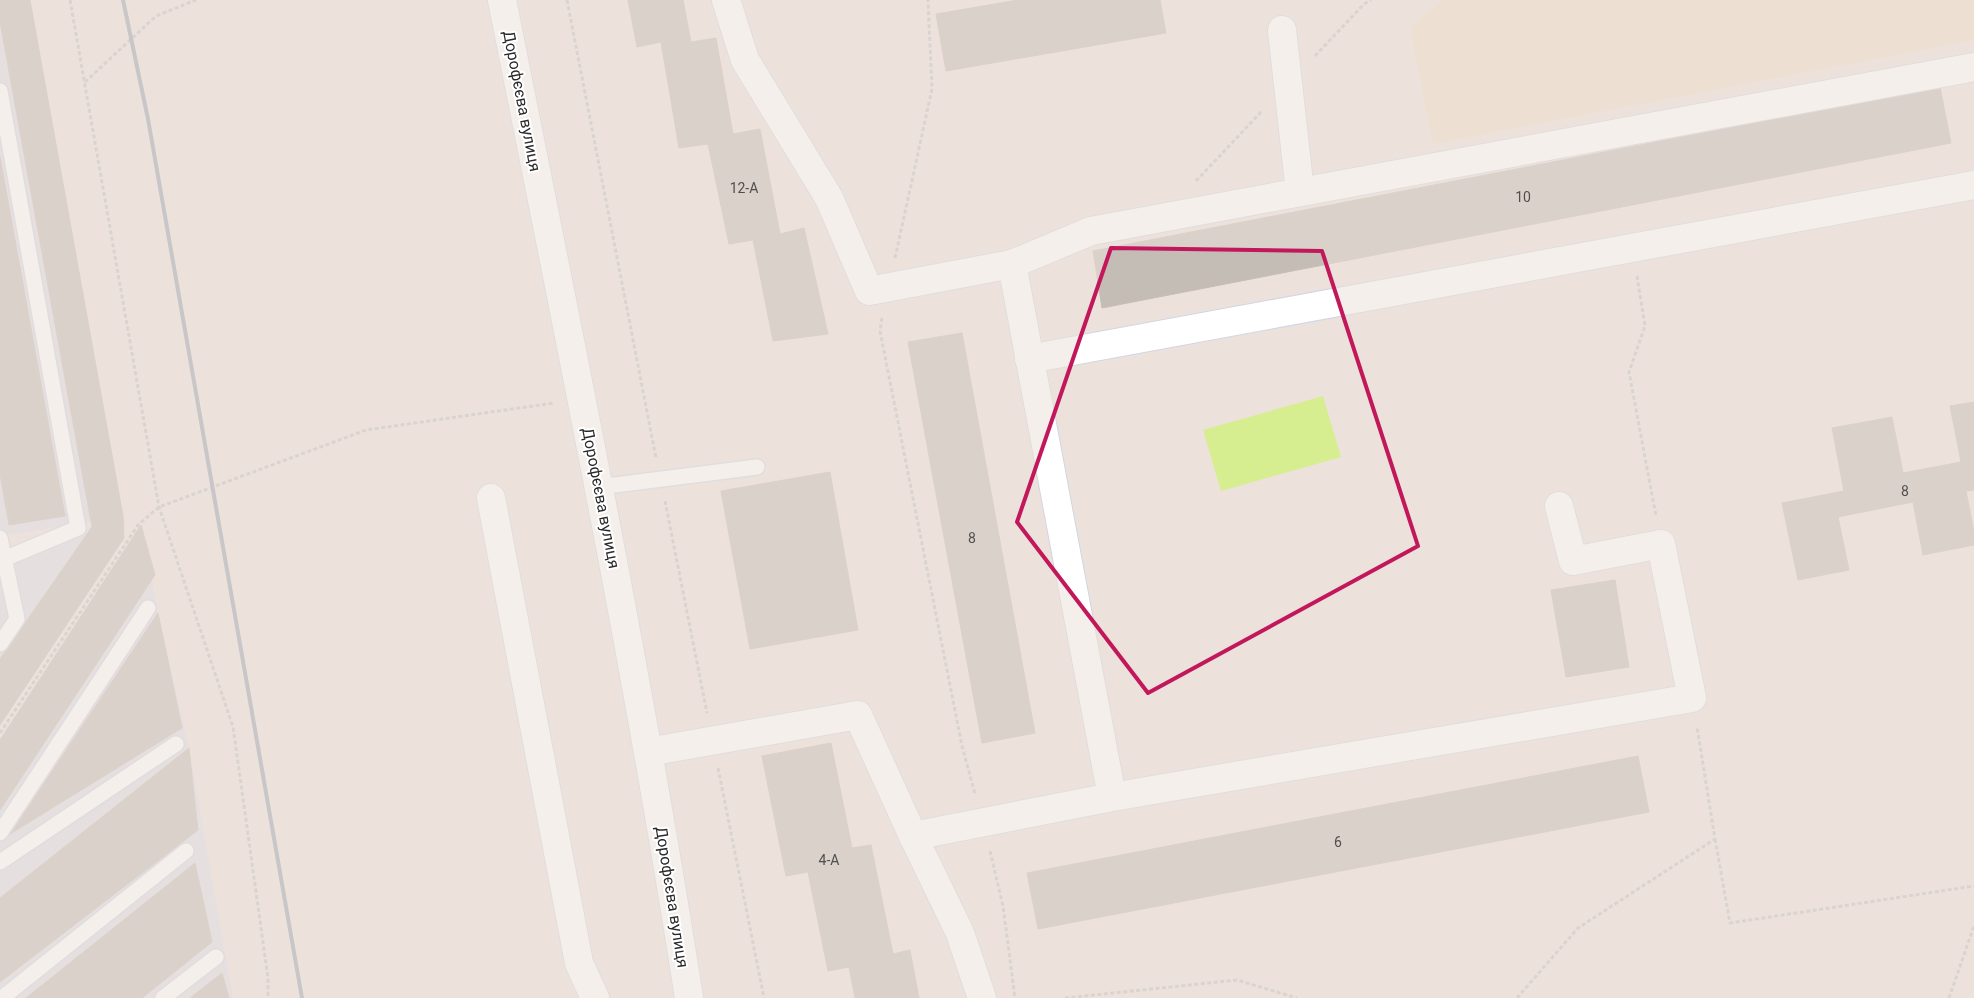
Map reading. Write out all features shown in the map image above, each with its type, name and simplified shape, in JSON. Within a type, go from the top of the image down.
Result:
[{"type":"street","name":"Дорофєєва вулиця","points":[[502,0],[599,487],[648,752],[688,998]]},
{"type":"street","points":[[726,0],[744,60],[829,198],[869,291],[1012,264],[1091,231],[1974,67]]},
{"type":"street","points":[[1282,30],[1300,192]]},
{"type":"street","points":[[1029,359],[1974,185]]},
{"type":"street","points":[[1012,264],[1112,797]]},
{"type":"street","points":[[490,498],[579,963],[595,998]]},
{"type":"street","points":[[913,836],[1112,797],[1692,698],[1661,544],[1573,561],[1559,506]]},
{"type":"street","points":[[648,752],[858,715],[960,933],[982,998]]},
{"type":"lane","points":[[0,91],[78,528],[2,558]]},
{"type":"lane","points":[[599,487],[757,467]]},
{"type":"lane","points":[[0,538],[2,558],[17,619],[0,644]]},
{"type":"lane","points":[[0,833],[148,608]]},
{"type":"lane","points":[[0,862],[176,744]]},
{"type":"lane","points":[[2,998],[186,851]]},
{"type":"lane","points":[[163,998],[216,957]]},
{"type":"path","points":[[70,0],[158,507],[233,727],[268,978],[268,998]]},
{"type":"path","points":[[84,82],[156,16],[196,0]]},
{"type":"path","points":[[928,0],[932,89],[880,331],[962,746],[1003,906],[1015,998]]},
{"type":"path","points":[[1194,183],[1364,4],[1371,0]]},
{"type":"path","points":[[1633,248],[1646,326],[1629,372],[1661,544]]},
{"type":"path","points":[[0,733],[138,525],[158,507],[366,430],[582,399]]},
{"type":"path","points":[[1692,698],[1730,923],[1974,886]]},
{"type":"path","points":[[1517,998],[1578,928],[1715,839]]},
{"type":"path","points":[[1949,998],[1974,926]]},
{"type":"path","points":[[1065,998],[1236,980],[1297,998]]},
{"type":"highlighted area","points":[[1111,248],[1322,251],[1418,546],[1148,693],[1017,522]]},
{"type":"shaded area","points":[[0,0],[26,0],[123,516],[124,538],[0,725],[0,569],[92,527],[119,517],[0,536]]},
{"type":"shaded area","points":[[1442,0],[1974,0],[1974,40],[1433,144],[1410,28]]},
{"type":"shaded area","points":[[142,525],[158,613],[189,748],[233,998],[0,998],[0,741]]},
{"type":"green space","points":[[1323,396],[1341,457],[1221,491],[1203,430]]},
{"type":"building","points":[[0,0],[30,0],[123,516],[124,538],[0,725],[0,659],[92,527],[0,22]]},
{"type":"building","points":[[628,0],[683,0],[691,42],[716,38],[733,134],[760,129],[780,234],[804,228],[828,334],[773,341],[753,240],[729,244],[708,144],[679,148],[661,42],[637,47]]},
{"type":"building","points":[[1018,0],[1160,0],[1166,33],[946,71],[936,14]]},
{"type":"building","points":[[1940,87],[1951,143],[1102,308],[1093,251]]},
{"type":"building","points":[[0,157],[65,516],[9,525],[0,474]]},
{"type":"building","points":[[962,333],[1035,733],[982,743],[908,342]]},
{"type":"building","points":[[1974,402],[1974,490],[1966,491],[1974,532],[1974,545],[1923,555],[1913,502],[1838,517],[1849,570],[1798,580],[1782,503],[1844,491],[1832,428],[1892,417],[1903,473],[1961,462],[1950,406]]},
{"type":"building","points":[[830,472],[858,630],[750,649],[721,491]]},
{"type":"building","points":[[141,525],[155,575],[0,810],[0,740]]},
{"type":"building","points":[[1615,580],[1629,667],[1566,677],[1551,590]]},
{"type":"building","points":[[158,613],[182,728],[10,834]]},
{"type":"building","points":[[831,743],[852,848],[871,845],[893,954],[910,950],[919,998],[855,998],[849,967],[828,971],[808,872],[786,876],[762,756]]},
{"type":"building","points":[[189,748],[198,830],[0,982],[0,898]]},
{"type":"building","points":[[1638,756],[1649,812],[1038,929],[1027,873]]},
{"type":"building","points":[[195,863],[212,942],[142,998],[26,998]]},
{"type":"building","points":[[222,973],[229,998],[190,998]]},
{"type":"railway","points":[[123,0],[148,119],[302,998]]}]
